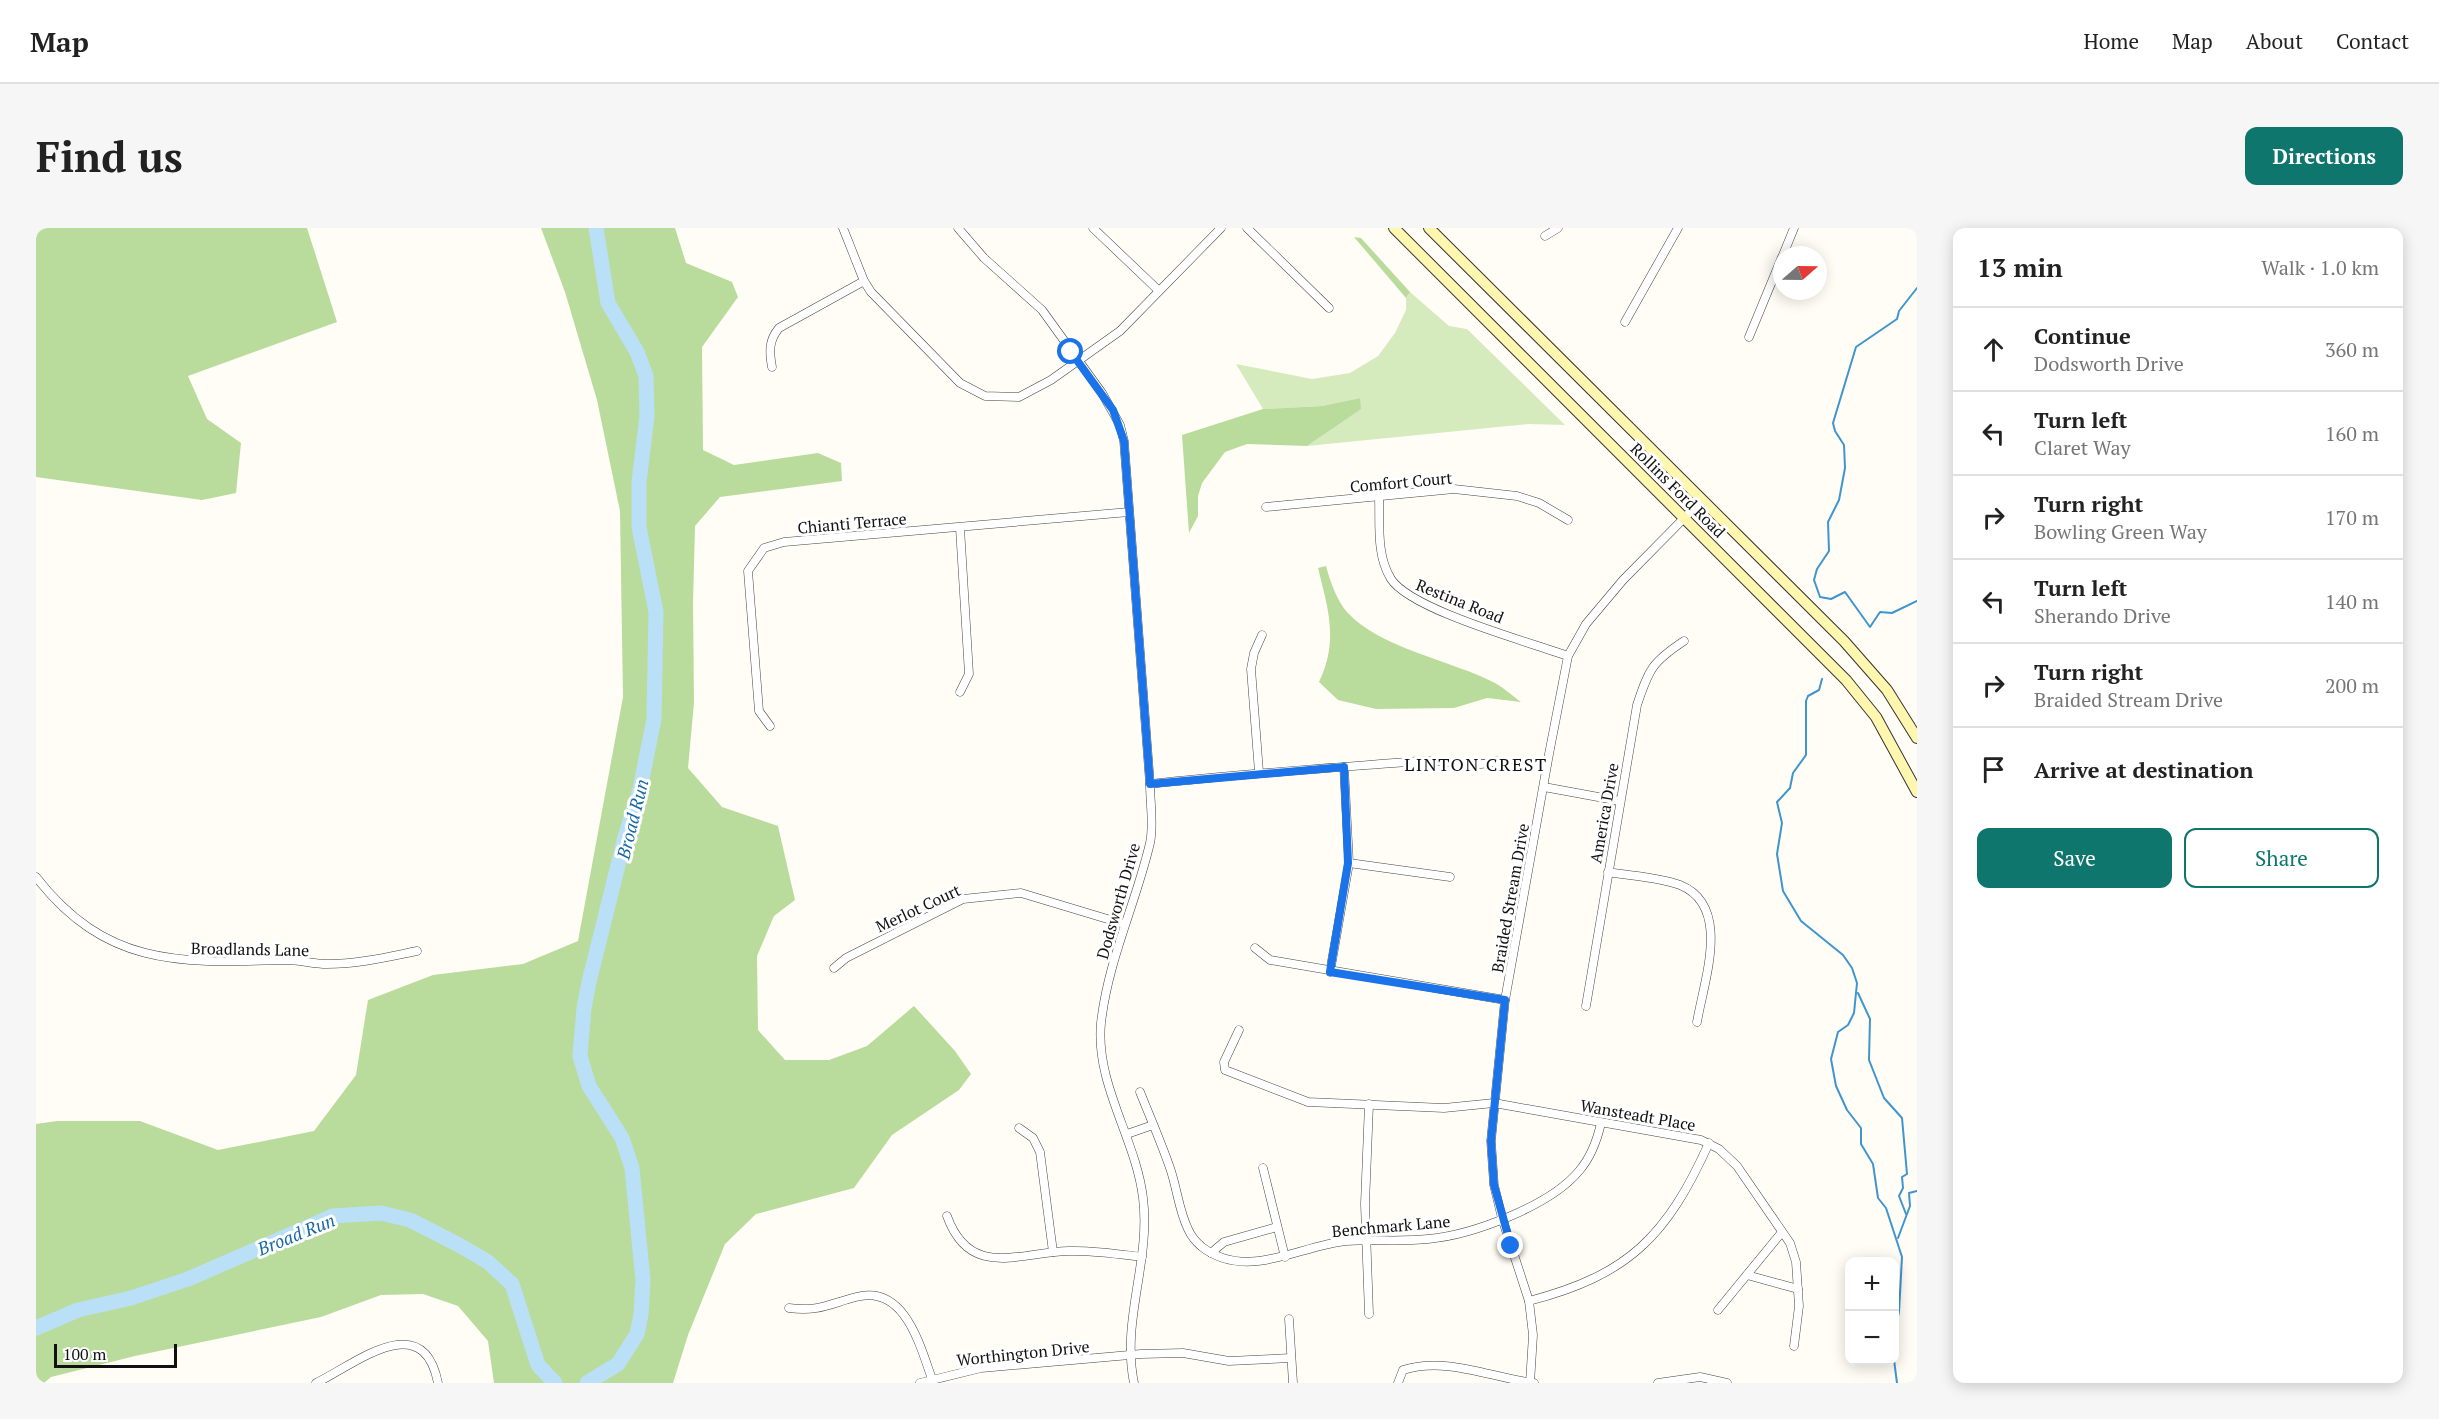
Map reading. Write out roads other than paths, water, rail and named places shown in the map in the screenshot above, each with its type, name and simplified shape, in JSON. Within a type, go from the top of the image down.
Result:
[{"type":"main road","name":"Rollins Ford Road","points":[[1394,228],[1846,680],[1876,717],[1917,792]]},
{"type":"main road","name":"Rollins Ford Road","points":[[1429,228],[1865,663],[1897,704],[1917,738]]},
{"type":"street","points":[[843,228],[864,281],[878,301],[960,382],[985,396],[1019,397],[1051,380],[1120,331],[1221,228]]},
{"type":"street","name":"Dodsworth Drive","points":[[958,228],[984,258],[1042,310],[1102,393],[1120,425],[1124,441],[1150,784],[1150,841],[1124,924],[1103,1009],[1101,1044],[1106,1075],[1127,1134],[1144,1200],[1142,1257],[1132,1310],[1130,1355],[1134,1383]]},
{"type":"street","points":[[1093,228],[1158,290]]},
{"type":"street","points":[[1247,228],[1329,308]]},
{"type":"street","points":[[1545,236],[1558,228]]},
{"type":"street","points":[[1625,322],[1678,228]]},
{"type":"street","points":[[1786,246],[1794,228]]},
{"type":"street","points":[[1749,337],[1773,278]]},
{"type":"street","points":[[772,367],[770,345],[779,328],[864,281]]},
{"type":"street","name":"Comfort Court","points":[[1266,507],[1454,489],[1517,496],[1539,503],[1568,520]]},
{"type":"street","name":"Restina Road","points":[[1379,497],[1380,542],[1384,563],[1391,579],[1405,594],[1436,608],[1568,656]]},
{"type":"street","name":"Braided Stream Drive","points":[[1532,1383],[1533,1335],[1529,1301],[1502,1218],[1491,1163],[1494,1103],[1505,1000],[1568,656],[1586,624],[1623,580],[1702,500]]},
{"type":"street","name":"Chianti Terrace","points":[[770,726],[759,711],[748,571],[764,548],[784,542],[1129,512]]},
{"type":"street","points":[[960,528],[969,675],[960,692]]},
{"type":"street","points":[[1259,772],[1251,669],[1254,653],[1262,635]]},
{"type":"street","name":"America Drive","points":[[1586,1006],[1637,705],[1647,674],[1660,658],[1684,641]]},
{"type":"street","points":[[1150,784],[1259,772],[1425,761],[1477,767],[1497,761]]},
{"type":"street","points":[[1330,972],[1348,863],[1344,767]]},
{"type":"street","points":[[1544,788],[1620,801]]},
{"type":"street","points":[[1348,863],[1450,877]]},
{"type":"street","points":[[1608,872],[1680,885],[1702,898],[1712,920],[1697,1022]]},
{"type":"street","name":"Broadlands Lane","points":[[36,877],[64,909],[86,927],[128,948],[170,960],[202,963],[291,960],[346,963],[417,951]]},
{"type":"street","name":"Merlot Court","points":[[834,968],[846,958],[963,899],[1021,893],[1124,924]]},
{"type":"street","points":[[1255,948],[1270,960],[1505,1000]]},
{"type":"street","name":"Wansteadt Place","points":[[1239,1030],[1224,1062],[1228,1072],[1308,1102],[1444,1108],[1474,1103],[1494,1103],[1709,1143],[1737,1166],[1794,1252],[1798,1289],[1798,1324],[1794,1346]]},
{"type":"street","name":"Benchmark Lane","points":[[1140,1092],[1169,1167],[1189,1231],[1201,1246],[1211,1252],[1250,1262],[1285,1257],[1329,1244],[1431,1239],[1456,1234],[1502,1218],[1539,1202],[1571,1179],[1594,1148],[1601,1122]]},
{"type":"street","points":[[1369,1104],[1365,1241],[1369,1314]]},
{"type":"street","points":[[1127,1134],[1153,1125]]},
{"type":"street","points":[[1019,1128],[1033,1138],[1040,1152],[1053,1252]]},
{"type":"street","points":[[1529,1301],[1591,1280],[1642,1246],[1669,1218],[1681,1201],[1709,1143]]},
{"type":"street","points":[[1263,1168],[1285,1257]]},
{"type":"street","points":[[947,1216],[961,1241],[984,1256],[1009,1260],[1053,1252],[1082,1251],[1142,1257]]},
{"type":"street","points":[[1211,1252],[1224,1242],[1278,1227]]},
{"type":"street","points":[[1718,1310],[1782,1232]]},
{"type":"street","points":[[1747,1275],[1798,1289]]},
{"type":"street","points":[[789,1308],[811,1311],[867,1295],[886,1300],[910,1323],[932,1379]]},
{"type":"street","points":[[1289,1319],[1293,1383]]},
{"type":"street","points":[[316,1383],[376,1349],[395,1344],[406,1345],[422,1352],[433,1365],[438,1383]]},
{"type":"street","name":"Worthington Drive","points":[[921,1383],[981,1368],[1130,1355],[1183,1353],[1229,1361],[1292,1358]]},
{"type":"street","points":[[1398,1383],[1403,1370],[1444,1366],[1471,1369],[1532,1383]]},
{"type":"street","points":[[1658,1383],[1700,1377],[1727,1383]]},
{"type":"waterway","name":"Broad Run","points":[[587,1383],[618,1364],[637,1334],[641,1314],[643,1280],[632,1168],[622,1138],[589,1086],[580,1056],[584,1008],[589,982],[625,837],[640,789],[654,719],[656,612],[639,527],[639,482],[647,416],[646,376],[637,352],[608,303],[596,228]]},
{"type":"waterway","points":[[1917,288],[1899,311],[1897,319],[1856,347],[1833,423],[1844,445],[1845,468],[1839,500],[1828,522],[1829,551],[1817,569],[1814,580],[1820,597],[1831,599],[1845,592],[1870,627],[1880,612],[1892,613],[1917,601]]},
{"type":"waterway","points":[[1822,679],[1819,690],[1808,696],[1806,701],[1806,755],[1793,773],[1790,788],[1777,802],[1782,823],[1777,854],[1783,891],[1801,921],[1843,955],[1852,968],[1857,983],[1854,1013],[1848,1025],[1838,1032],[1831,1059],[1836,1086],[1847,1110],[1861,1128],[1861,1144],[1873,1164],[1878,1198],[1886,1208],[1902,1257],[1899,1312]]},
{"type":"waterway","points":[[1858,993],[1870,1019],[1869,1060],[1884,1098],[1902,1118],[1907,1174],[1902,1177],[1903,1188],[1899,1196],[1906,1214]]},
{"type":"waterway","points":[[1898,1238],[1910,1206],[1909,1193],[1917,1191]]},
{"type":"waterway","name":"Broad Run","points":[[36,1328],[78,1310],[131,1298],[188,1279],[333,1216],[381,1213],[410,1220],[459,1245],[488,1262],[512,1284],[538,1365],[555,1383]]},
{"type":"waterway","points":[[1895,1365],[1897,1383]]},
{"type":"district","name":"LINTON CREST","points":[[1476,764]]}]
